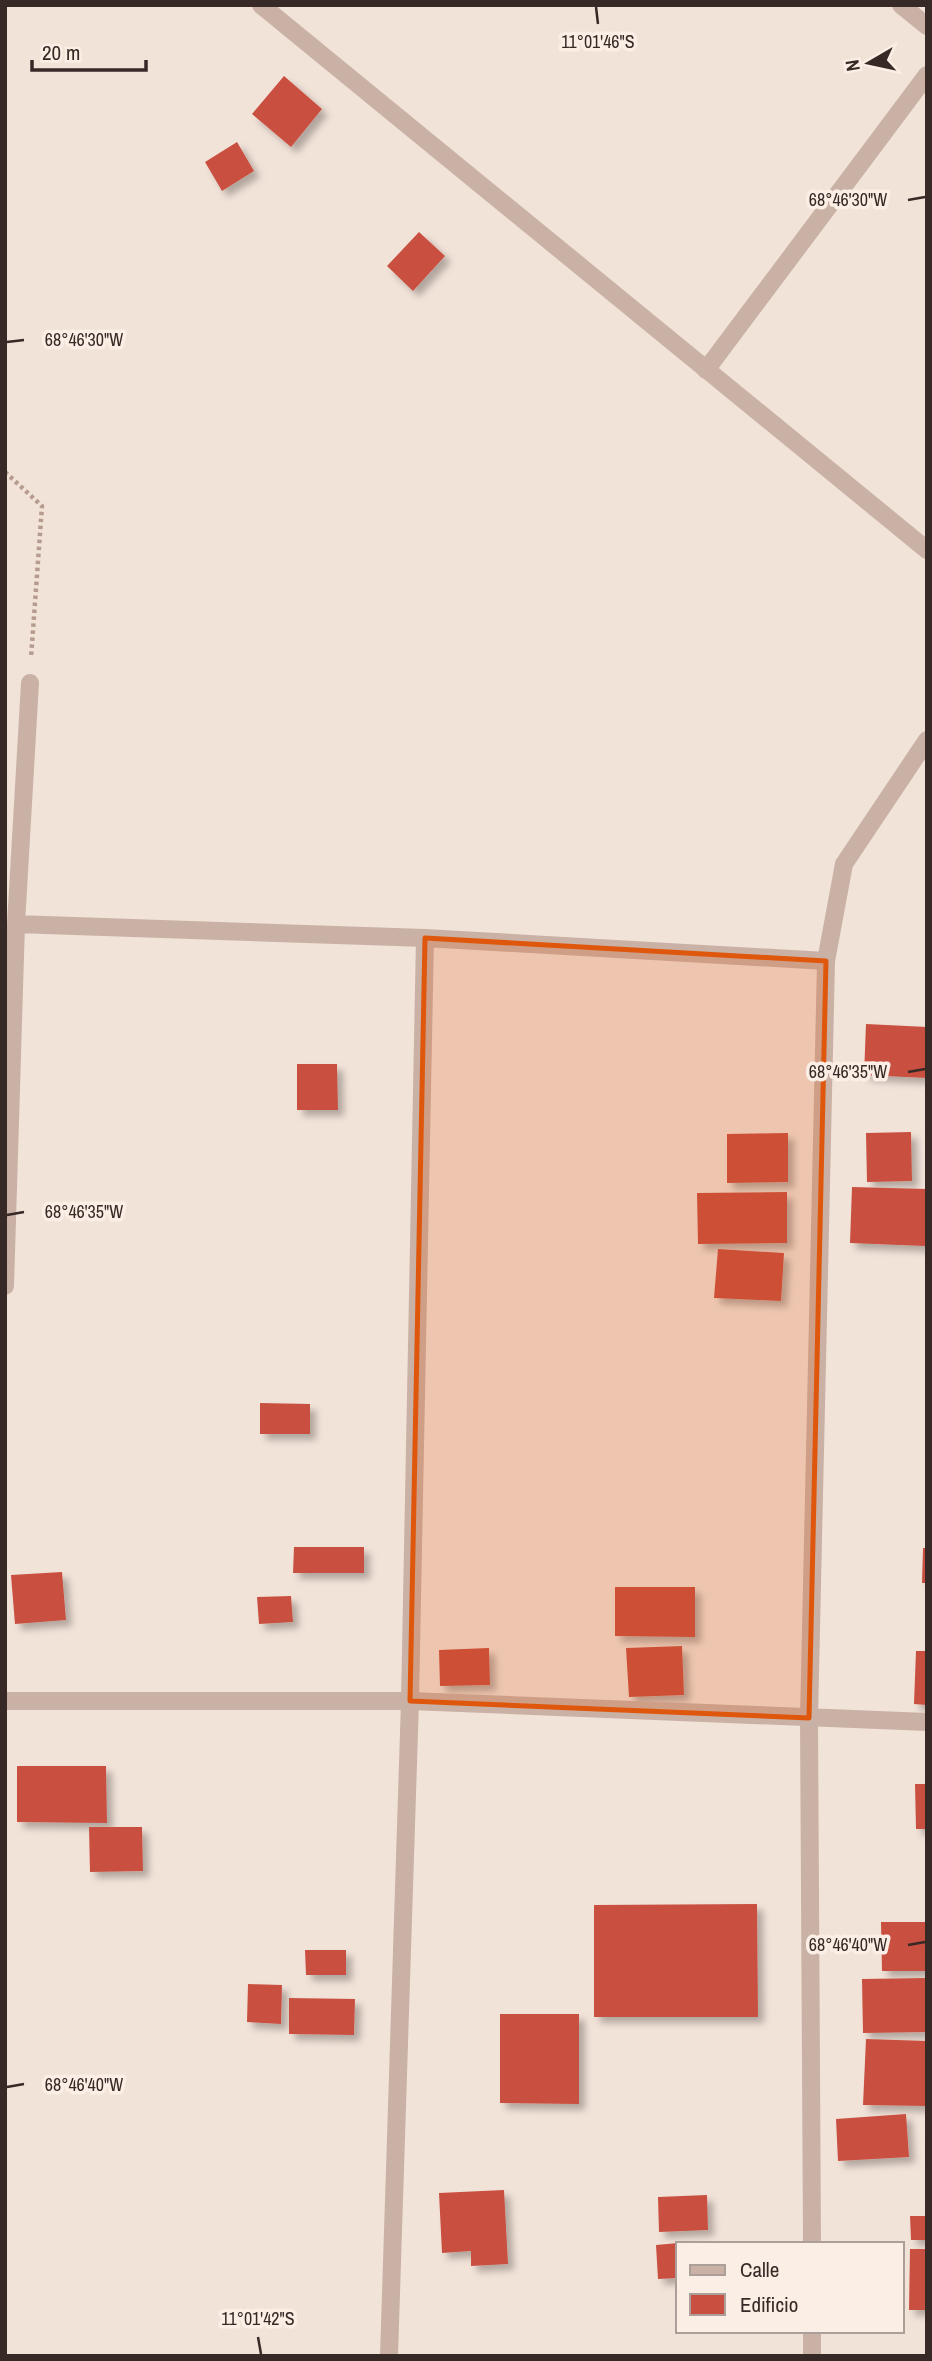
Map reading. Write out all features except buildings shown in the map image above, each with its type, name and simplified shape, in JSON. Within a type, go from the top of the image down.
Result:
[{"type":"street","points":[[261,5],[927,550]]},
{"type":"street","points":[[901,5],[927,26]]},
{"type":"street","points":[[706,370],[927,75]]},
{"type":"street","points":[[5,1286],[16,924],[30,683]]},
{"type":"street","points":[[812,2242],[809,1718],[826,961],[844,864],[927,740]]},
{"type":"street","points":[[16,924],[425,938],[826,961]]},
{"type":"street","points":[[389,2356],[410,1701],[425,938]]},
{"type":"street","points":[[5,1701],[410,1701],[927,1722]]},
{"type":"street","points":[[812,2333],[812,2356]]},
{"type":"path","points":[[5,472],[42,506],[30,683]]},
{"type":"highlighted area","points":[[425,938],[826,961],[809,1718],[410,1701]]}]
